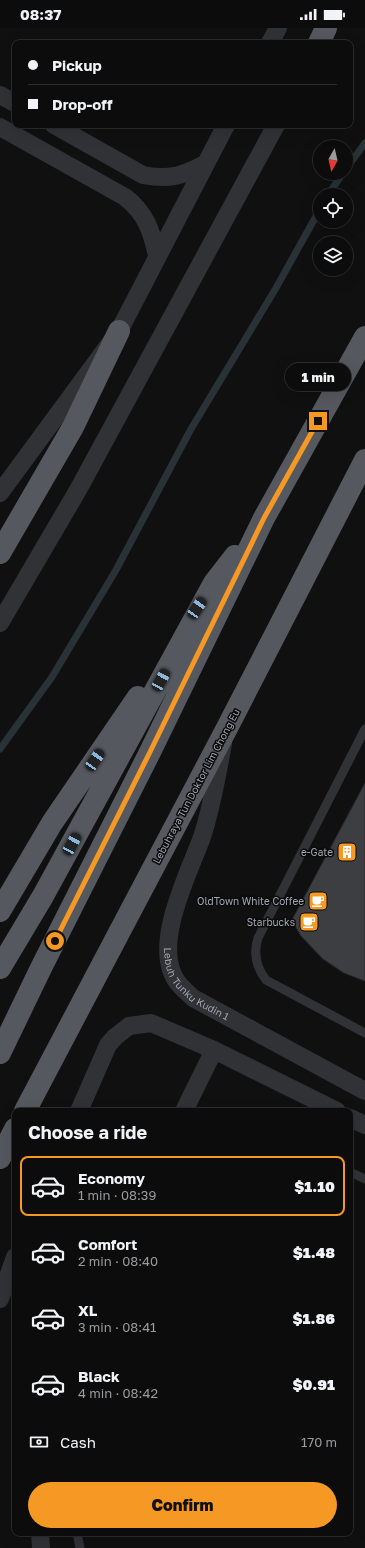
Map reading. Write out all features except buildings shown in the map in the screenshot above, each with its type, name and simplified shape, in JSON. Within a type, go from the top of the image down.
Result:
[{"type":"highway","points":[[321,40],[326,28]]},
{"type":"highway","points":[[0,553],[73,427],[119,331]]},
{"type":"highway","points":[[0,1052],[150,752],[264,518],[365,338]]},
{"type":"highway","name":"Lebuhraya Tun Doktor Lim Chong Eu","points":[[27,1108],[227,728],[365,460]]},
{"type":"highway","points":[[0,911],[52,823],[214,583],[264,518]]},
{"type":"highway","points":[[0,968],[43,896],[214,583]]},
{"type":"highway","points":[[0,1158],[12,1135]]},
{"type":"street","points":[[272,40],[278,28]]},
{"type":"street","points":[[322,40],[330,28]]},
{"type":"street","points":[[0,95],[12,101]]},
{"type":"street","points":[[0,127],[125,197],[135,205],[148,223],[158,256]]},
{"type":"street","points":[[59,128],[143,175],[158,178],[171,178],[185,175],[205,164]]},
{"type":"street","points":[[0,493],[119,331],[224,128]]},
{"type":"street","points":[[0,623],[78,490],[274,128]]},
{"type":"street","name":"Lebuh Tunku Kudin 1","points":[[227,728],[202,835],[171,921],[169,952],[171,969],[177,982],[193,998],[365,1091]]},
{"type":"street","points":[[80,1108],[108,1045],[115,1037],[130,1026],[151,1023],[214,1050],[331,1108]]},
{"type":"street","points":[[185,1108],[214,1050]]},
{"type":"street","points":[[353,1119],[365,1125]]},
{"type":"street","points":[[0,1299],[12,1265]]},
{"type":"street","points":[[40,1536],[42,1548]]},
{"type":"lane","points":[[365,729],[258,938],[255,947],[257,966],[266,980],[365,1033]]},
{"type":"lane","points":[[353,1173],[365,1179]]},
{"type":"lane","points":[[78,1536],[80,1548]]},
{"type":"waterway","points":[[353,159],[365,143]]},
{"type":"waterway","points":[[333,188],[338,180]]},
{"type":"waterway","points":[[0,749],[52,677],[116,570],[191,429],[276,288],[313,222]]},
{"type":"place","name":"e-Gate","points":[[347,852]]},
{"type":"place","name":"OldTown White Coffee","points":[[318,901]]},
{"type":"place","name":"Starbucks","points":[[309,922]]},
{"type":"route","points":[[55,941],[150,752],[264,518],[318,421]]}]
